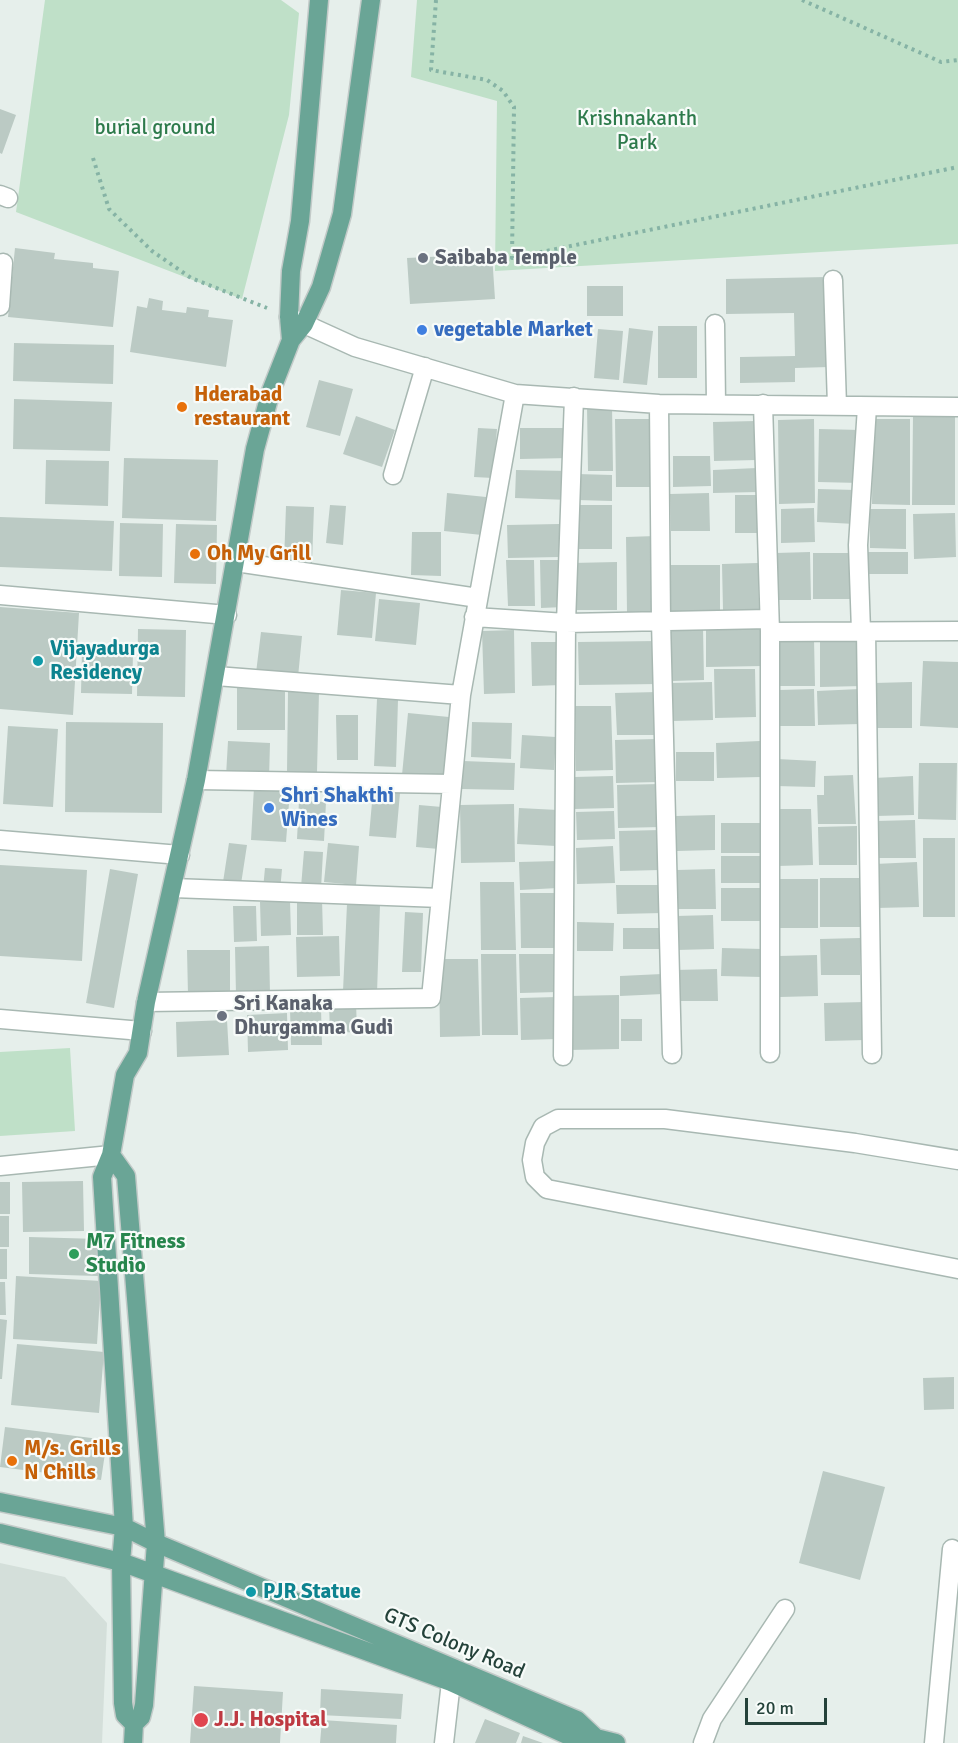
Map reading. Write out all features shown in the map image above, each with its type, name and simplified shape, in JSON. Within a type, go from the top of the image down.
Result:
[{"type":"main road","points":[[134,1724],[125,1715],[123,1703],[121,1562],[124,1527],[102,1177],[111,1155],[125,1075],[138,1053],[146,1002],[196,780],[255,449],[271,391],[291,340],[296,320],[291,271],[300,221],[319,0]]},
{"type":"main road","points":[[296,320],[321,287],[342,214],[372,0]]},
{"type":"main road","points":[[111,1155],[126,1176],[156,1544],[144,1705],[141,1717],[134,1724],[133,1743]]},
{"type":"main road","name":"GTS Colony Road","points":[[0,1502],[124,1527],[156,1544],[577,1720],[596,1738]]},
{"type":"main road","name":"GTS Colony Road","points":[[0,1533],[121,1562],[451,1682],[567,1735],[616,1743]]},
{"type":"street","points":[[0,306],[3,263]]},
{"type":"street","points":[[833,280],[837,406]]},
{"type":"street","points":[[296,320],[355,347],[515,394],[659,404],[958,407],[958,422]]},
{"type":"street","points":[[715,324],[716,404]]},
{"type":"street","points":[[393,474],[425,367]]},
{"type":"street","points":[[146,1002],[431,998],[461,695],[515,394]]},
{"type":"street","points":[[563,1056],[566,623],[574,397]]},
{"type":"street","points":[[659,404],[661,621],[672,1054]]},
{"type":"street","points":[[763,404],[769,626],[770,1053]]},
{"type":"street","points":[[867,407],[858,545],[863,631],[872,1054]]},
{"type":"street","points":[[236,562],[478,598]]},
{"type":"street","points":[[0,595],[227,615]]},
{"type":"street","points":[[474,617],[566,623],[661,621],[863,631],[958,631]]},
{"type":"street","points":[[216,676],[461,695]]},
{"type":"street","points":[[196,780],[451,784]]},
{"type":"street","points":[[0,840],[180,855]]},
{"type":"street","points":[[173,888],[441,898]]},
{"type":"street","points":[[0,1019],[142,1031]]},
{"type":"street","points":[[958,1160],[855,1143],[665,1119],[558,1119],[543,1127],[535,1143],[532,1160],[535,1177],[548,1189],[958,1269]]},
{"type":"street","points":[[0,1166],[111,1155]]},
{"type":"street","points":[[934,1743],[952,1549]]},
{"type":"street","points":[[703,1743],[712,1719],[785,1609]]},
{"type":"street","points":[[444,1743],[451,1682]]},
{"type":"path","points":[[436,0],[431,70],[488,80],[504,91],[514,107],[512,258],[958,167]]},
{"type":"path","points":[[802,0],[941,62],[958,60]]},
{"type":"path","points":[[93,159],[109,209],[152,251],[190,278],[296,320]]},
{"type":"shaded area","points":[[0,1563],[65,1577],[107,1623],[102,1743],[0,1743]]},
{"type":"green space","name":"burial ground","points":[[45,0],[281,0],[299,13],[289,115],[242,299],[16,212]]},
{"type":"green space","name":"Krishnakanth Park","points":[[417,0],[958,0],[958,244],[495,271],[497,101],[411,77]]},
{"type":"green space","points":[[70,1048],[75,1131],[0,1136],[0,1052]]},
{"type":"building","points":[[0,109],[16,115],[2,154],[0,153]]},
{"type":"building","points":[[15,248],[55,253],[54,259],[93,263],[93,268],[119,271],[113,327],[8,317]]},
{"type":"building","points":[[492,254],[495,299],[410,304],[407,258]]},
{"type":"building","points":[[827,277],[829,367],[795,368],[795,382],[740,383],[740,357],[795,356],[794,313],[726,314],[726,279]]},
{"type":"building","points":[[587,286],[623,286],[623,316],[587,316]]},
{"type":"building","points":[[149,298],[163,301],[162,310],[186,313],[187,307],[209,310],[208,317],[233,320],[226,367],[130,352],[137,306],[147,308]]},
{"type":"building","points":[[658,326],[697,326],[697,378],[658,378]]},
{"type":"building","points":[[629,328],[653,331],[647,385],[623,383]]},
{"type":"building","points":[[598,329],[623,331],[619,380],[594,378]]},
{"type":"building","points":[[14,343],[114,345],[113,384],[13,381]]},
{"type":"building","points":[[319,380],[353,389],[340,436],[306,427]]},
{"type":"building","points":[[14,399],[112,402],[110,451],[13,449]]},
{"type":"building","points":[[612,405],[613,471],[588,471],[587,406]]},
{"type":"building","points":[[356,416],[395,430],[382,467],[343,454]]},
{"type":"building","points":[[913,416],[955,416],[955,505],[912,505]]},
{"type":"building","points":[[615,419],[658,419],[657,487],[616,487]]},
{"type":"building","points":[[814,419],[815,503],[779,504],[778,420]]},
{"type":"building","points":[[873,419],[910,419],[910,505],[872,504]]},
{"type":"building","points":[[756,421],[757,460],[714,461],[713,422]]},
{"type":"building","points":[[478,428],[497,429],[493,478],[474,477]]},
{"type":"building","points":[[520,428],[570,428],[570,458],[520,459]]},
{"type":"building","points":[[819,429],[861,430],[860,483],[818,482]]},
{"type":"building","points":[[673,456],[710,456],[711,486],[673,487]]},
{"type":"building","points":[[124,458],[218,460],[216,521],[122,518]]},
{"type":"building","points":[[46,460],[109,461],[108,506],[45,504]]},
{"type":"building","points":[[757,468],[758,492],[713,493],[713,470]]},
{"type":"building","points":[[516,470],[570,471],[569,500],[515,498]]},
{"type":"building","points":[[577,474],[612,475],[612,501],[577,500]]},
{"type":"building","points":[[818,489],[856,490],[855,524],[817,522]]},
{"type":"building","points":[[447,493],[486,497],[482,535],[444,531]]},
{"type":"building","points":[[709,493],[710,531],[671,531],[670,494]]},
{"type":"building","points":[[735,495],[759,495],[759,533],[735,533]]},
{"type":"building","points":[[330,505],[346,506],[343,545],[326,543]]},
{"type":"building","points":[[571,505],[612,505],[612,549],[571,549]]},
{"type":"building","points":[[286,506],[314,507],[312,563],[284,562]]},
{"type":"building","points":[[814,508],[815,542],[781,543],[781,509]]},
{"type":"building","points":[[870,509],[906,509],[906,549],[870,548]]},
{"type":"building","points":[[955,513],[956,557],[914,559],[913,514]]},
{"type":"building","points":[[0,517],[114,521],[112,571],[0,567]]},
{"type":"building","points":[[120,523],[163,524],[162,577],[119,576]]},
{"type":"building","points":[[176,524],[217,525],[216,584],[174,583]]},
{"type":"building","points":[[559,524],[559,557],[508,558],[507,525]]},
{"type":"building","points":[[412,532],[441,532],[441,576],[411,575]]},
{"type":"building","points":[[656,536],[657,611],[627,612],[626,537]]},
{"type":"building","points":[[810,552],[811,600],[776,600],[776,553]]},
{"type":"building","points":[[860,552],[908,552],[908,574],[861,574]]},
{"type":"building","points":[[813,553],[849,553],[850,599],[813,599]]},
{"type":"building","points":[[506,560],[534,560],[535,606],[508,606]]},
{"type":"building","points":[[540,560],[563,560],[564,607],[541,608]]},
{"type":"building","points":[[617,562],[617,610],[573,610],[572,563]]},
{"type":"building","points":[[758,563],[759,610],[723,610],[722,564]]},
{"type":"building","points":[[664,565],[720,565],[720,615],[665,615]]},
{"type":"building","points":[[341,590],[376,593],[372,638],[337,635]]},
{"type":"building","points":[[379,599],[420,603],[416,645],[375,641]]},
{"type":"building","name":"Vijayadurga Residency","points":[[0,607],[79,613],[73,715],[0,709]]},
{"type":"building","points":[[703,627],[704,680],[672,681],[671,628]]},
{"type":"building","points":[[762,628],[763,666],[706,667],[706,629]]},
{"type":"building","points":[[138,629],[186,630],[185,697],[137,696]]},
{"type":"building","points":[[514,630],[515,693],[484,694],[482,631]]},
{"type":"building","points":[[261,632],[302,636],[298,677],[256,673]]},
{"type":"building","points":[[814,639],[815,686],[779,686],[778,640]]},
{"type":"building","points":[[862,640],[862,686],[820,687],[820,641]]},
{"type":"building","points":[[658,641],[659,684],[579,685],[578,642]]},
{"type":"building","points":[[531,642],[560,642],[561,685],[532,686]]},
{"type":"building","points":[[82,651],[133,653],[132,694],[81,693]]},
{"type":"building","points":[[923,661],[958,662],[958,728],[920,726]]},
{"type":"building","points":[[714,669],[755,669],[756,717],[715,718]]},
{"type":"building","points":[[712,682],[713,720],[671,721],[670,683]]},
{"type":"building","points":[[912,682],[912,728],[875,728],[874,683]]},
{"type":"building","points":[[237,688],[285,689],[285,730],[237,730]]},
{"type":"building","points":[[814,689],[815,726],[779,726],[779,690]]},
{"type":"building","points":[[860,689],[861,724],[818,725],[817,691]]},
{"type":"building","points":[[288,691],[319,692],[317,772],[287,772]]},
{"type":"building","points":[[658,692],[659,735],[617,735],[615,693]]},
{"type":"building","points":[[377,699],[398,700],[396,767],[374,766]]},
{"type":"building","points":[[575,706],[611,706],[613,770],[576,771]]},
{"type":"building","points":[[408,713],[449,717],[444,779],[402,775]]},
{"type":"building","points":[[336,715],[358,715],[358,760],[337,760]]},
{"type":"building","points":[[66,722],[163,723],[162,813],[65,812]]},
{"type":"building","points":[[472,722],[512,723],[511,759],[471,757]]},
{"type":"building","points":[[8,726],[58,729],[53,807],[3,804]]},
{"type":"building","points":[[522,735],[556,737],[554,770],[520,768]]},
{"type":"building","points":[[657,739],[658,782],[616,783],[615,740]]},
{"type":"building","points":[[228,741],[270,743],[269,779],[226,776]]},
{"type":"building","points":[[760,741],[761,777],[717,778],[716,743]]},
{"type":"building","points":[[676,752],[714,752],[714,781],[676,781]]},
{"type":"building","points":[[777,759],[816,761],[815,787],[776,786]]},
{"type":"building","points":[[463,761],[515,763],[514,790],[462,789]]},
{"type":"building","points":[[919,763],[957,763],[956,820],[918,819]]},
{"type":"building","points":[[853,775],[856,824],[818,824],[817,795],[824,795],[824,776]]},
{"type":"building","points":[[613,776],[614,808],[574,809],[574,777]]},
{"type":"building","points":[[913,776],[914,815],[876,816],[874,778]]},
{"type":"building","points":[[660,784],[661,827],[618,828],[617,785]]},
{"type":"building","points":[[254,787],[290,790],[286,842],[251,840]]},
{"type":"building","points":[[373,791],[400,793],[396,838],[369,836]]},
{"type":"building","points":[[299,801],[326,802],[324,841],[297,839]]},
{"type":"building","points":[[514,804],[515,862],[461,863],[460,805]]},
{"type":"building","points":[[419,805],[442,807],[439,849],[416,847]]},
{"type":"building","points":[[519,808],[558,810],[556,846],[517,844]]},
{"type":"building","points":[[776,809],[811,809],[813,865],[777,866]]},
{"type":"building","points":[[614,811],[615,839],[577,840],[576,812]]},
{"type":"building","points":[[715,815],[715,850],[677,851],[676,816]]},
{"type":"building","points":[[915,820],[916,858],[877,858],[876,821]]},
{"type":"building","points":[[721,823],[761,823],[761,853],[721,853]]},
{"type":"building","points":[[857,826],[857,865],[819,865],[818,827]]},
{"type":"building","points":[[660,830],[660,870],[620,871],[619,831]]},
{"type":"building","points":[[923,838],[955,838],[955,917],[923,917]]},
{"type":"building","points":[[229,843],[247,845],[241,884],[223,882]]},
{"type":"building","points":[[328,843],[359,846],[356,885],[324,882]]},
{"type":"building","points":[[613,846],[615,883],[577,884],[576,848]]},
{"type":"building","points":[[304,851],[323,852],[321,889],[301,887]]},
{"type":"building","points":[[721,856],[762,856],[762,883],[721,883]]},
{"type":"building","points":[[557,861],[558,888],[520,890],[519,862]]},
{"type":"building","points":[[917,862],[919,907],[876,908],[875,864]]},
{"type":"building","points":[[0,865],[87,870],[82,961],[0,956]]},
{"type":"building","points":[[265,868],[282,869],[280,891],[263,889]]},
{"type":"building","points":[[110,869],[138,874],[114,1008],[86,1003]]},
{"type":"building","points":[[715,869],[716,909],[677,909],[677,870]]},
{"type":"building","points":[[820,878],[862,878],[862,927],[820,927]]},
{"type":"building","points":[[776,879],[818,879],[818,928],[776,928]]},
{"type":"building","points":[[480,882],[514,882],[516,950],[481,950]]},
{"type":"building","points":[[616,885],[662,885],[663,913],[617,914]]},
{"type":"building","points":[[721,888],[761,888],[761,921],[721,921]]},
{"type":"building","points":[[520,893],[560,893],[561,948],[521,948]]},
{"type":"building","points":[[297,899],[322,899],[323,935],[297,935]]},
{"type":"building","points":[[290,901],[291,935],[261,936],[260,902]]},
{"type":"building","points":[[347,904],[380,905],[377,993],[343,991]]},
{"type":"building","points":[[233,906],[256,906],[257,941],[234,942]]},
{"type":"building","points":[[405,912],[423,913],[421,972],[402,972]]},
{"type":"building","points":[[713,915],[714,949],[677,950],[676,916]]},
{"type":"building","points":[[577,922],[614,923],[613,951],[577,951]]},
{"type":"building","points":[[623,928],[660,928],[660,949],[623,949]]},
{"type":"building","points":[[339,936],[340,976],[297,977],[296,937]]},
{"type":"building","points":[[860,938],[860,975],[821,975],[820,939]]},
{"type":"building","points":[[269,946],[270,994],[236,995],[235,947]]},
{"type":"building","points":[[722,948],[763,949],[762,977],[721,976]]},
{"type":"building","points":[[187,950],[230,950],[230,994],[188,995]]},
{"type":"building","points":[[481,954],[516,954],[518,1035],[482,1035]]},
{"type":"building","points":[[519,954],[558,954],[558,992],[520,993]]},
{"type":"building","points":[[817,955],[818,996],[780,997],[779,956]]},
{"type":"building","points":[[439,959],[478,959],[480,1036],[440,1037]]},
{"type":"building","points":[[717,969],[718,1001],[675,1001],[674,970]]},
{"type":"building","points":[[662,974],[663,994],[620,996],[620,976]]},
{"type":"building","points":[[619,995],[619,1049],[569,1050],[569,996]]},
{"type":"building","points":[[557,997],[558,1039],[521,1040],[520,998]]},
{"type":"building","points":[[356,1002],[357,1032],[330,1033],[329,1003]]},
{"type":"building","points":[[865,1002],[866,1040],[825,1041],[824,1003]]},
{"type":"building","points":[[321,1008],[322,1045],[291,1045],[290,1009]]},
{"type":"building","points":[[287,1013],[288,1050],[248,1052],[247,1015]]},
{"type":"building","points":[[621,1019],[642,1019],[642,1041],[621,1041]]},
{"type":"building","points":[[227,1020],[229,1055],[177,1057],[176,1022]]},
{"type":"building","points":[[83,1181],[84,1231],[23,1232],[22,1182]]},
{"type":"building","points":[[0,1182],[10,1182],[10,1214],[0,1214]]},
{"type":"building","points":[[0,1216],[9,1216],[9,1247],[0,1247]]},
{"type":"building","points":[[29,1237],[99,1239],[98,1276],[29,1274]]},
{"type":"building","points":[[0,1249],[7,1249],[7,1279],[0,1279]]},
{"type":"building","points":[[16,1276],[101,1281],[97,1344],[13,1339]]},
{"type":"building","points":[[0,1282],[5,1282],[6,1315],[0,1315]]},
{"type":"building","points":[[0,1319],[7,1320],[2,1379],[0,1379]]},
{"type":"building","points":[[17,1344],[104,1352],[99,1413],[11,1405]]},
{"type":"building","points":[[954,1377],[954,1409],[924,1410],[923,1378]]},
{"type":"building","points":[[5,1427],[107,1440],[101,1480],[0,1467]]},
{"type":"building","points":[[823,1471],[885,1487],[860,1580],[799,1563]]},
{"type":"building","points":[[194,1686],[283,1692],[280,1743],[190,1743]]},
{"type":"building","points":[[321,1689],[403,1694],[401,1719],[320,1715]]},
{"type":"building","points":[[485,1719],[520,1733],[516,1743],[475,1743]]},
{"type":"building","points":[[322,1720],[397,1725],[396,1743],[320,1743]]},
{"type":"building","points":[[523,1736],[543,1743],[521,1743]]},
{"type":"place","name":"Saibaba Temple","points":[[423,258]]},
{"type":"place","name":"vegetable Market","points":[[422,330]]},
{"type":"place","name":"Hderabad restaurant","points":[[182,407]]},
{"type":"place","name":"Oh My Grill","points":[[195,554]]},
{"type":"place","name":"Vijayadurga Residency","points":[[38,661]]},
{"type":"place","name":"Shri Shakthi Wines","points":[[269,808]]},
{"type":"place","name":"Sri Kanaka Dhurgamma Gudi","points":[[222,1016]]},
{"type":"place","name":"M7 Fitness Studio","points":[[74,1254]]},
{"type":"place","name":"M/s. Grills N Chills","points":[[12,1461]]},
{"type":"place","name":"PJR Statue","points":[[251,1592]]},
{"type":"place","name":"J.J. Hospital","points":[[201,1720]]}]
